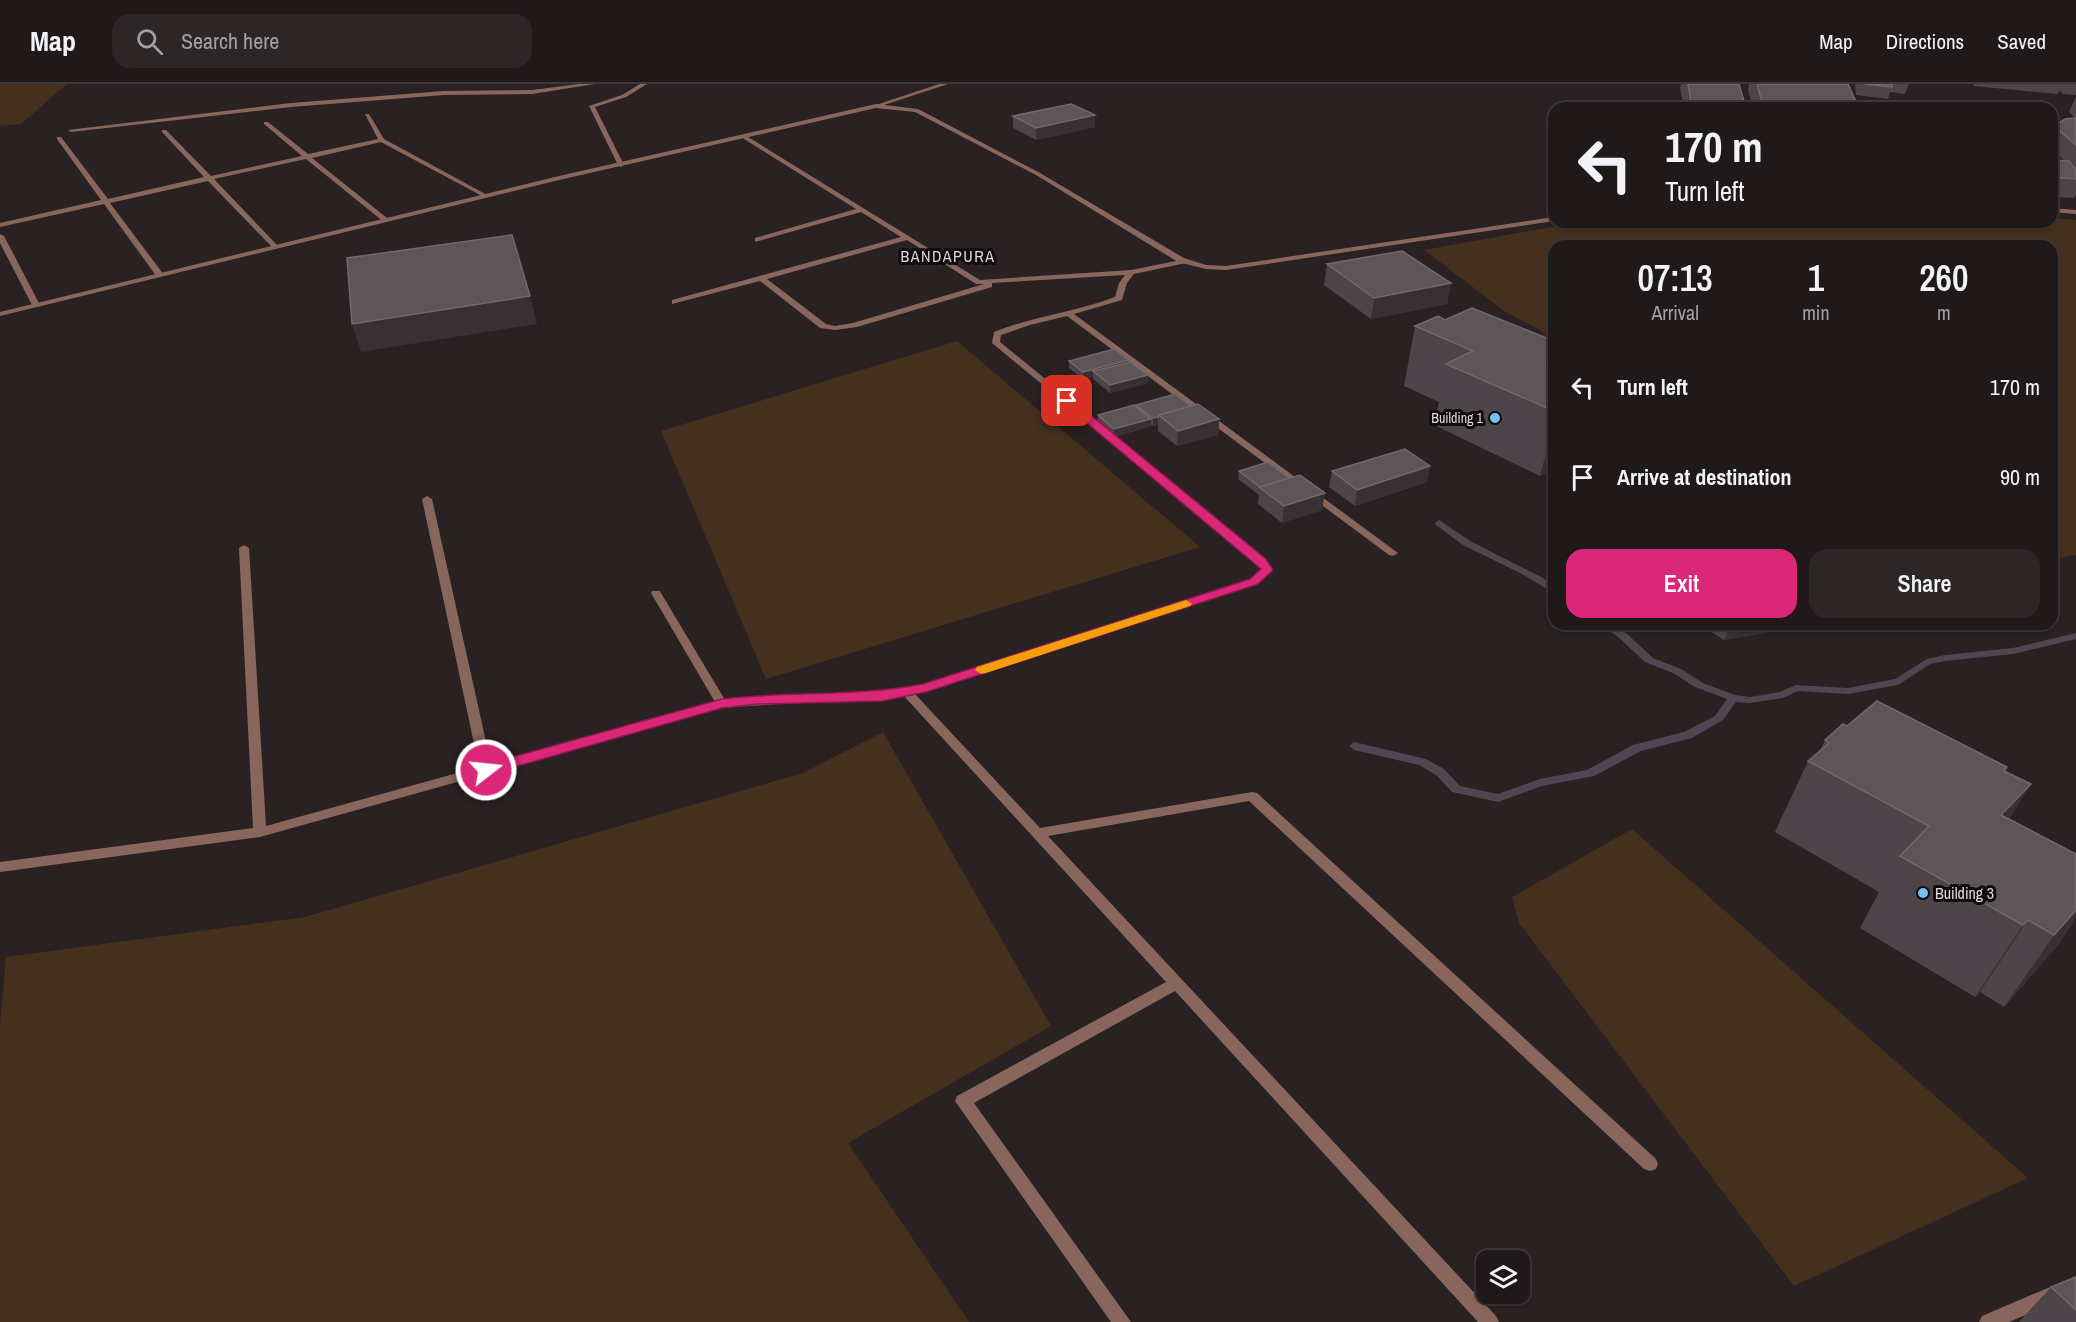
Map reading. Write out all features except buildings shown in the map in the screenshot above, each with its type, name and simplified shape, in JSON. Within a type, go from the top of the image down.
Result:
[{"type":"street","points":[[492,84],[492,94]]},
{"type":"street","points":[[71,130],[291,105],[444,93],[492,94],[592,84]]},
{"type":"street","points":[[621,165],[592,106],[624,96],[644,84]]},
{"type":"street","points":[[0,314],[384,220],[746,138],[876,106],[945,84]]},
{"type":"street","points":[[876,106],[916,110],[1038,174],[1183,261],[1206,267],[1226,268],[1548,220]]},
{"type":"street","points":[[367,115],[382,140],[486,196]]},
{"type":"street","points":[[266,123],[384,220]]},
{"type":"street","points":[[164,131],[212,178],[274,248]]},
{"type":"street","points":[[60,138],[160,275]]},
{"type":"street","points":[[746,138],[979,282],[1131,272],[1183,261]]},
{"type":"street","points":[[0,225],[382,140]]},
{"type":"street","points":[[758,240],[861,210]]},
{"type":"street","points":[[2058,210],[2076,212]]},
{"type":"street","points":[[0,236],[36,305]]},
{"type":"street","points":[[675,302],[907,238]]},
{"type":"street","points":[[0,867],[260,832],[722,704],[758,699],[882,697],[926,688],[1254,581],[1267,570],[1262,561],[996,343],[997,334],[1010,328],[1070,315],[1119,298],[1123,283],[1131,272]]},
{"type":"street","points":[[761,278],[823,326],[835,328],[998,282]]},
{"type":"street","points":[[1070,315],[1393,553]]},
{"type":"street","points":[[427,499],[486,770]]},
{"type":"street","points":[[244,548],[260,832]]},
{"type":"street","points":[[656,593],[722,704]]},
{"type":"street","points":[[907,692],[1490,1322]]},
{"type":"street","points":[[1037,833],[1252,796],[1650,1164]]},
{"type":"street","points":[[1122,1322],[963,1101],[1177,983]]},
{"type":"street","points":[[1988,1322],[2076,1284]]},
{"type":"shaded area","points":[[0,84],[67,84],[21,124],[0,126]]},
{"type":"shaded area","points":[[2058,218],[2076,220],[2076,555],[2058,558],[2058,240],[1548,240],[1548,338],[1538,329],[1507,313],[1424,250],[1548,228],[2058,228]]},
{"type":"shaded area","points":[[957,341],[1200,547],[766,679],[661,431]]},
{"type":"shaded area","points":[[883,732],[1051,1026],[848,1143],[969,1322],[0,1322],[0,1026],[6,957],[305,917],[803,773]]},
{"type":"shaded area","points":[[1632,829],[2028,1178],[1794,1286],[1519,923],[1512,897]]},
{"type":"waterway","points":[[1439,523],[1467,543],[1526,572],[1548,586]]},
{"type":"waterway","points":[[1614,630],[1649,660],[1677,671],[1699,685],[1733,698]]},
{"type":"waterway","points":[[1733,698],[1750,700],[1783,695],[1796,688],[1848,691],[1898,682],[1927,662],[2013,651],[2076,636]]},
{"type":"waterway","points":[[1354,746],[1422,762],[1440,772],[1456,789],[1498,798],[1540,783],[1590,773],[1637,748],[1688,735],[1719,718],[1733,698]]},
{"type":"slow traffic","points":[[981,670],[1186,604]]},
{"type":"place","name":"Building 1","points":[[1495,418]]},
{"type":"place","name":"Building 3","points":[[1923,893]]},
{"type":"district","name":"BANDAPURA","points":[[948,256]]},
{"type":"route","points":[[486,770],[722,704],[758,699],[882,697],[926,688],[1254,581],[1267,570],[1262,561],[1067,401]]}]
